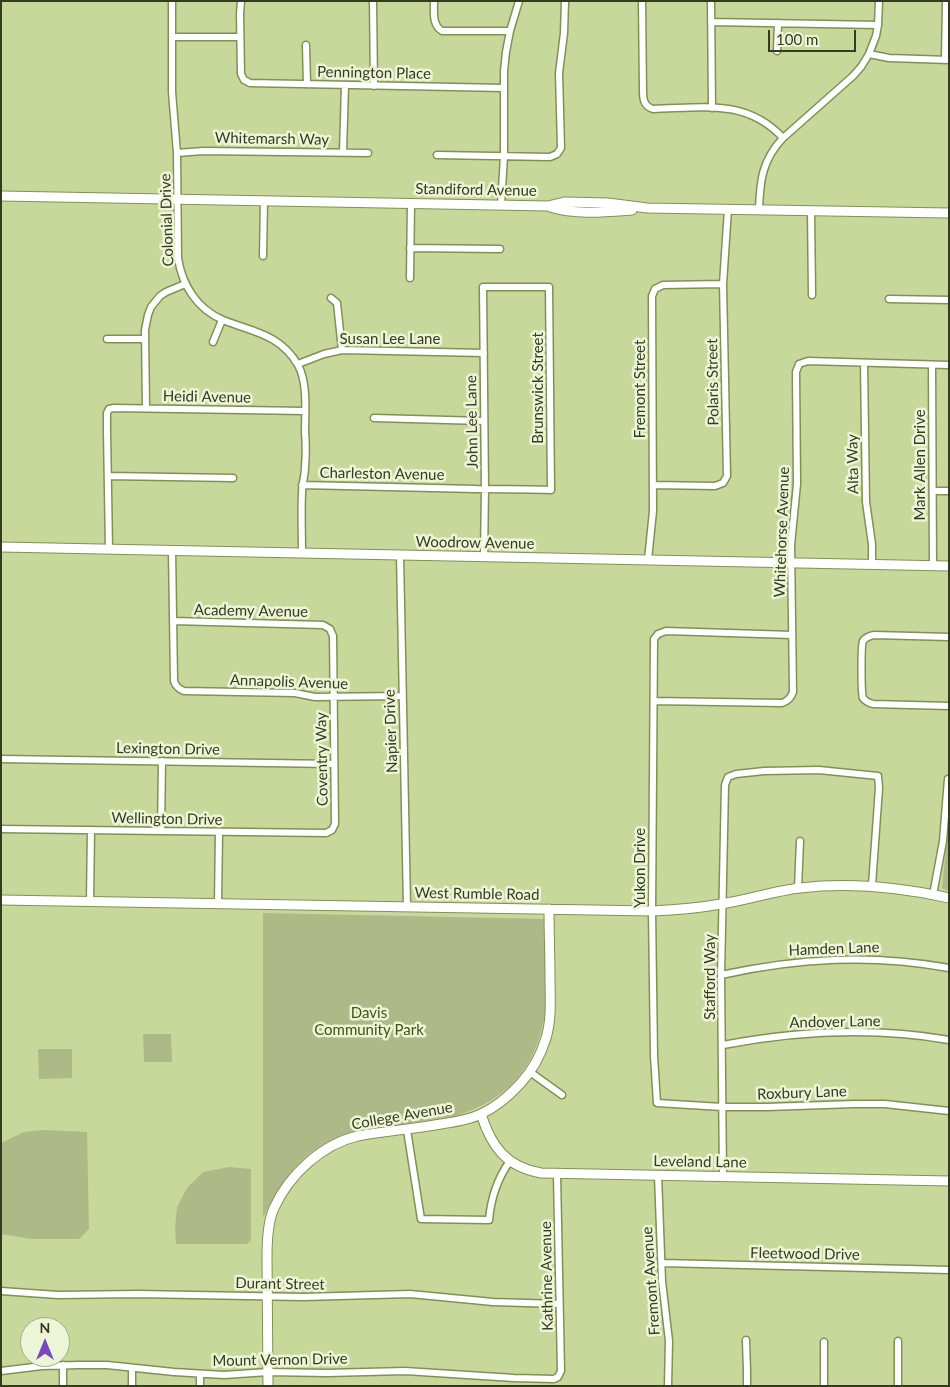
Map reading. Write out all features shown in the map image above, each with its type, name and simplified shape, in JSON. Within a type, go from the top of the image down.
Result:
[{"type":"street","name":"Colonial Drive","points":[[172,1],[172,92],[177,153],[179,267],[185,284],[199,304],[206,310],[222,320],[253,329],[272,338],[298,364],[304,381],[305,411],[306,461],[302,486],[302,553]]},
{"type":"street","points":[[172,37],[240,37],[241,1]]},
{"type":"street","points":[[373,1],[374,86]]},
{"type":"street","points":[[434,1],[435,24],[438,29],[446,32],[510,31]]},
{"type":"street","points":[[501,204],[506,52],[519,1]]},
{"type":"street","points":[[437,156],[550,157],[557,154],[561,148],[559,73],[564,33],[565,1]]},
{"type":"street","points":[[642,1],[643,100],[646,106],[653,109],[712,108],[736,110],[756,116],[775,130],[782,138]]},
{"type":"street","points":[[710,1],[712,108]]},
{"type":"street","points":[[759,209],[760,186],[764,166],[774,148],[782,138],[853,76],[869,54],[878,25],[879,1]]},
{"type":"street","points":[[869,54],[889,58],[947,60],[946,1]]},
{"type":"street","points":[[711,22],[878,25]]},
{"type":"street","points":[[777,51],[778,23]]},
{"type":"street","name":"Pennington Place","points":[[240,37],[241,74],[244,80],[250,83],[504,88]]},
{"type":"street","points":[[306,45],[307,84]]},
{"type":"street","points":[[343,152],[345,85]]},
{"type":"street","name":"Whitemarsh Way","points":[[177,153],[203,151],[368,153]]},
{"type":"street","name":"Standiford Avenue","points":[[1,196],[548,206],[564,202],[608,203],[647,208],[949,213]]},
{"type":"street","points":[[263,256],[264,200]]},
{"type":"street","points":[[410,203],[410,278]]},
{"type":"street","name":"Polaris Street","points":[[653,485],[716,486],[723,483],[727,476],[724,284],[728,209]]},
{"type":"street","points":[[811,210],[812,295]]},
{"type":"street","points":[[410,248],[500,249]]},
{"type":"street","points":[[146,408],[145,339],[148,315],[155,301],[166,292],[185,284]]},
{"type":"street","name":"Fremont Street","points":[[648,560],[653,511],[653,292],[663,285],[724,284]]},
{"type":"street","name":"Brunswick Street","points":[[483,287],[549,287],[551,490]]},
{"type":"street","name":"John Lee Lane","points":[[483,287],[484,556]]},
{"type":"street","points":[[331,298],[337,303],[342,350]]},
{"type":"street","points":[[889,299],[949,300]]},
{"type":"street","points":[[213,342],[222,320]]},
{"type":"street","points":[[107,339],[145,339]]},
{"type":"street","name":"Susan Lee Lane","points":[[298,364],[308,359],[342,350],[484,353]]},
{"type":"street","name":"Whitehorse Avenue","points":[[654,701],[782,703],[789,700],[793,692],[791,562],[792,527],[797,484],[796,372],[799,364],[808,361],[864,363]]},
{"type":"street","points":[[864,363],[949,365]]},
{"type":"street","name":"Alta Way","points":[[864,363],[866,502],[872,537],[872,565]]},
{"type":"street","name":"Mark Allen Drive","points":[[932,365],[933,566]]},
{"type":"street","name":"Heidi Avenue","points":[[108,476],[107,413],[109,409],[305,411]]},
{"type":"street","points":[[374,418],[484,420]]},
{"type":"street","points":[[109,549],[108,476],[233,478]]},
{"type":"street","name":"Charleston Avenue","points":[[302,486],[551,490]]},
{"type":"street","points":[[933,491],[949,491]]},
{"type":"street","name":"Woodrow Avenue","points":[[1,547],[949,566]]},
{"type":"street","points":[[172,550],[173,622]]},
{"type":"street","name":"Napier Drive","points":[[400,555],[406,907]]},
{"type":"street","name":"Academy Avenue","points":[[173,622],[323,625],[329,628]]},
{"type":"street","name":"Annapolis Avenue","points":[[173,622],[174,681],[177,687],[184,691],[277,693],[315,697],[402,696]]},
{"type":"street","name":"Coventry Way","points":[[329,628],[333,636],[334,697],[335,824],[332,830]]},
{"type":"street","name":"Yukon Drive","points":[[656,1103],[652,911],[653,642],[657,635],[666,631],[792,635]]},
{"type":"street","points":[[949,637],[874,635],[865,638],[862,644],[862,693],[868,703],[949,706]]},
{"type":"street","name":"Lexington Drive","points":[[1,759],[334,764]]},
{"type":"street","points":[[161,831],[162,761]]},
{"type":"street","name":"Stafford Way","points":[[724,1177],[721,975],[725,785],[728,777],[736,774],[792,770],[878,776],[879,788],[872,885]]},
{"type":"street","points":[[933,895],[943,841],[948,779]]},
{"type":"street","name":"Wellington Drive","points":[[1,829],[326,833],[332,830]]},
{"type":"street","points":[[90,902],[91,830]]},
{"type":"street","points":[[218,832],[218,904]]},
{"type":"street","points":[[798,888],[800,842]]},
{"type":"street","name":"West Rumble Road","points":[[1,900],[652,911],[722,904],[798,888],[829,885],[872,885],[949,898]]},
{"type":"street","name":"College Avenue","points":[[268,1386],[268,1239],[273,1209],[299,1172],[313,1158],[335,1145],[357,1137],[456,1121],[481,1114],[506,1098],[530,1072],[544,1045],[549,1020],[549,909]]},
{"type":"street","name":"Hamden Lane","points":[[721,975],[777,964],[830,959],[909,962],[949,968]]},
{"type":"street","name":"Andover Lane","points":[[722,1045],[769,1037],[833,1032],[890,1034],[949,1040]]},
{"type":"street","points":[[530,1072],[562,1095]]},
{"type":"street","name":"Roxbury Lane","points":[[656,1103],[722,1107],[895,1105],[949,1111]]},
{"type":"street","name":"Leveland Lane","points":[[481,1114],[492,1143],[498,1150],[510,1161],[528,1170],[545,1174],[949,1181]]},
{"type":"street","points":[[407,1130],[421,1219],[489,1220],[494,1190],[510,1161]]},
{"type":"street","name":"Kathrine Avenue","points":[[557,1175],[561,1371],[558,1377]]},
{"type":"street","name":"Fremont Avenue","points":[[658,1175],[662,1281],[669,1341],[668,1386]]},
{"type":"street","name":"Fleetwood Drive","points":[[662,1263],[949,1270]]},
{"type":"street","name":"Durant Street","points":[[1,1291],[58,1295],[138,1294],[331,1297],[410,1294],[493,1302],[559,1304]]},
{"type":"street","points":[[746,1340],[747,1386]]},
{"type":"street","points":[[824,1342],[824,1386]]},
{"type":"street","points":[[898,1342],[898,1386]]},
{"type":"street","name":"Mount Vernon Drive","points":[[70,1365],[107,1365],[200,1374],[405,1371],[552,1380],[558,1377]]},
{"type":"street","name":"Mount Vernon Drive","points":[[1,1371],[34,1367]]},
{"type":"street","points":[[63,1367],[63,1386]]},
{"type":"street","points":[[132,1368],[132,1386]]},
{"type":"street","points":[[200,1374],[200,1386]]},
{"type":"green space","points":[[949,819],[949,891],[942,888]]},
{"type":"green space","name":"Davis Community Park","points":[[263,913],[546,919],[545,1012],[535,1049],[517,1079],[505,1091],[490,1101],[455,1116],[354,1132],[322,1145],[298,1164],[289,1175],[263,1218]]},
{"type":"green space","points":[[143,1034],[171,1034],[172,1062],[144,1062]]},
{"type":"green space","points":[[38,1049],[72,1049],[72,1078],[39,1079]]},
{"type":"green space","points":[[44,1130],[87,1132],[89,1229],[79,1239],[32,1239],[1,1234],[1,1143],[24,1132]]},
{"type":"green space","points":[[229,1167],[251,1169],[251,1240],[247,1244],[176,1244],[177,1207],[187,1188],[203,1172]]}]
